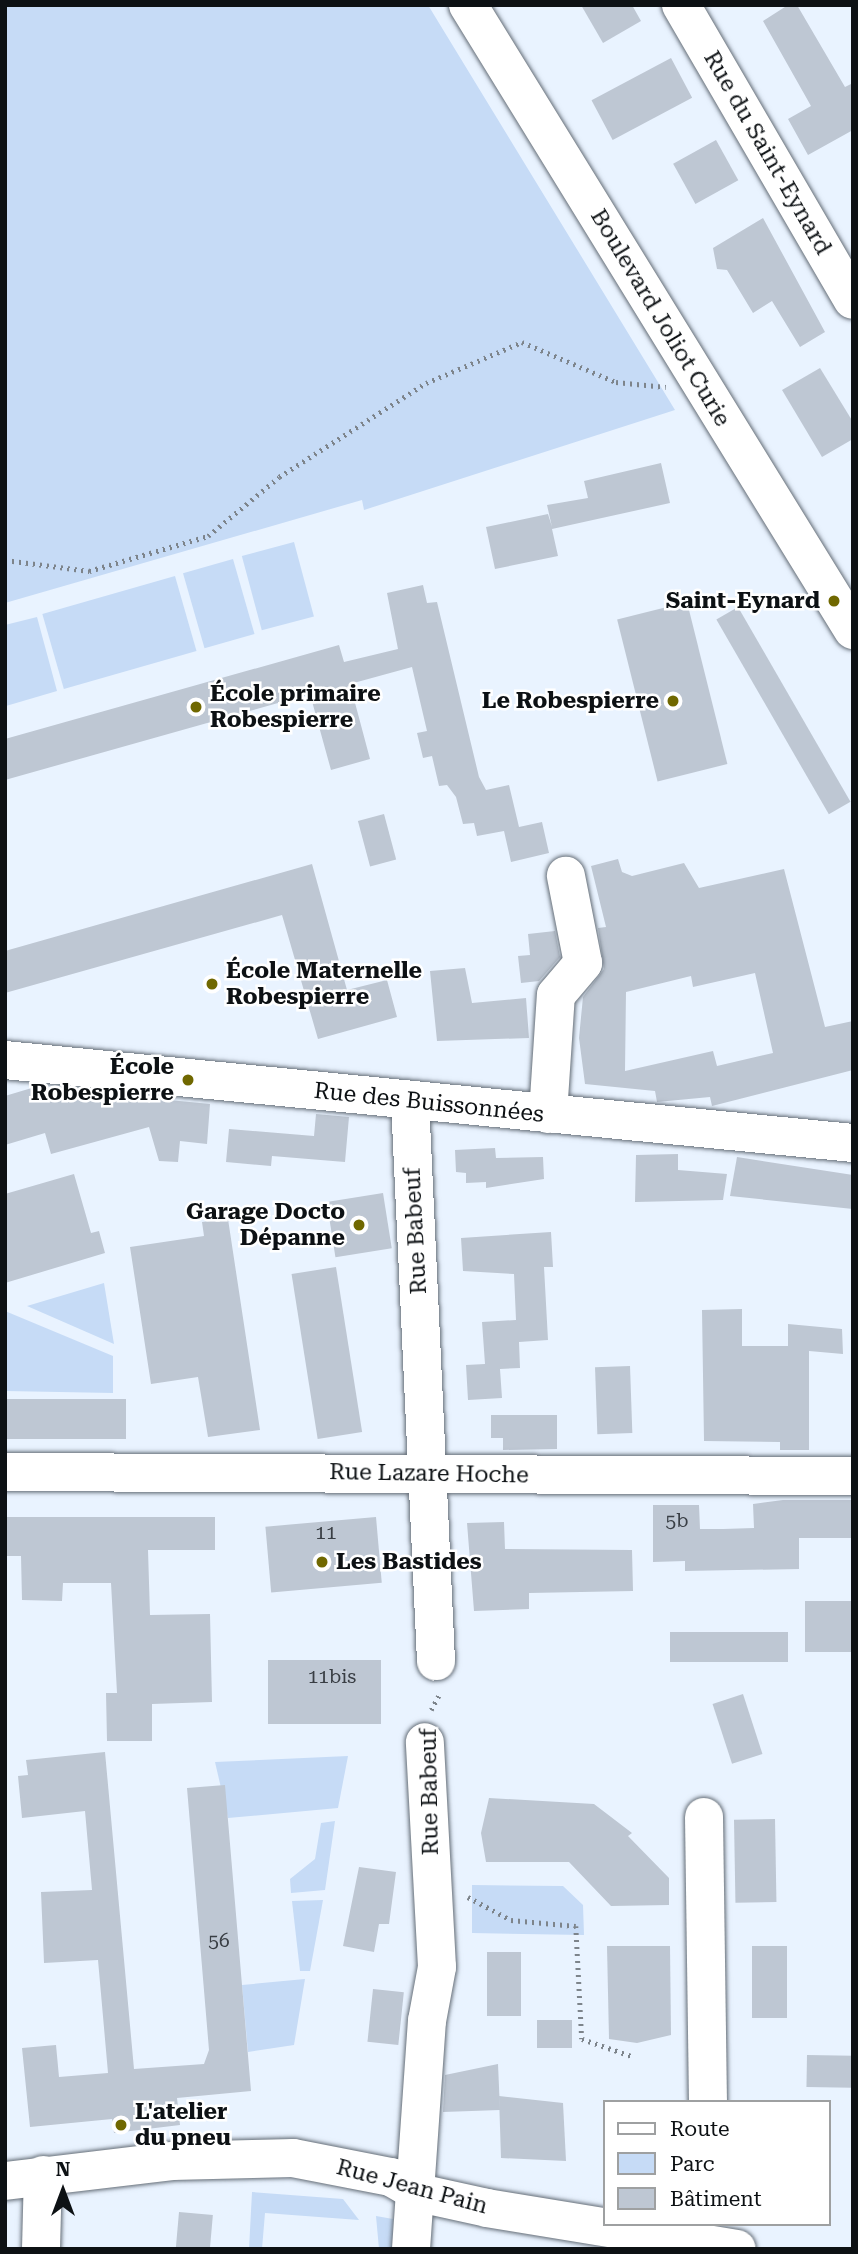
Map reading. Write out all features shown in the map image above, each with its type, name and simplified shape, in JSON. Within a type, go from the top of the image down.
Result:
[{"type":"street","name":"Boulevard Joliot Curie","points":[[468,5],[853,630]]},
{"type":"street","name":"Rue du Saint-Eynard","points":[[681,5],[853,300]]},
{"type":"street","points":[[548,1114],[556,995],[583,963],[566,876]]},
{"type":"street","name":"Rue des Buissonnées","points":[[5,1060],[853,1143]]},
{"type":"street","name":"Rue Babeuf","points":[[410,1101],[436,1661]]},
{"type":"street","name":"Rue Lazare Hoche","points":[[5,1472],[853,1476]]},
{"type":"street","name":"Rue Babeuf","points":[[411,2249],[419,2193],[427,2021],[437,1967],[425,1742]]},
{"type":"street","points":[[704,1817],[708,2100]]},
{"type":"street","name":"Rue Jean Pain","points":[[5,2181],[43,2175],[262,2157],[391,2177],[419,2193],[602,2221]]},
{"type":"street","points":[[41,2249],[43,2175]]},
{"type":"street","name":"Rue Jean Pain","points":[[632,2226],[722,2240]]},
{"type":"path","points":[[5,560],[89,571],[208,536],[301,462],[426,383],[523,342],[616,382],[670,387]]},
{"type":"path","name":"Rue Babeuf","points":[[425,1742],[444,1684],[436,1661]]},
{"type":"path","points":[[433,1888],[472,1899],[500,1917],[576,1926],[582,2039],[634,2057]]},
{"type":"green space","points":[[5,5],[428,5],[675,410],[364,510],[362,500],[5,603]]},
{"type":"green space","points":[[294,542],[314,616],[262,630],[242,556]]},
{"type":"green space","points":[[233,559],[254,634],[205,648],[183,573]]},
{"type":"green space","points":[[175,576],[196,651],[64,689],[42,614]]},
{"type":"green space","points":[[37,617],[57,691],[6,706],[5,625]]},
{"type":"green space","points":[[104,1283],[114,1344],[27,1306]]},
{"type":"green space","points":[[5,1311],[113,1356],[113,1393],[5,1391]]},
{"type":"green space","points":[[348,1756],[338,1808],[228,1818],[215,1762]]},
{"type":"green space","points":[[335,1821],[325,1890],[291,1893],[290,1879],[315,1859],[321,1823]]},
{"type":"green space","points":[[472,1885],[563,1886],[583,1905],[584,1935],[472,1933]]},
{"type":"green space","points":[[323,1900],[310,1971],[300,1971],[292,1901]]},
{"type":"green space","points":[[305,1979],[294,2045],[248,2052],[242,1985]]},
{"type":"green space","points":[[252,2192],[343,2199],[359,2220],[265,2213],[262,2249],[249,2249]]},
{"type":"green space","points":[[376,2216],[393,2219],[392,2249],[379,2249]]},
{"type":"building","points":[[581,5],[632,5],[641,21],[603,43]]},
{"type":"building","points":[[788,5],[797,5],[845,87],[853,83],[853,130],[808,155],[788,119],[811,106],[763,21]]},
{"type":"building","points":[[671,58],[692,98],[613,140],[592,100]]},
{"type":"building","points":[[716,140],[738,180],[695,204],[673,164]]},
{"type":"building","points":[[763,218],[825,332],[800,347],[772,301],[753,313],[727,270],[717,269],[713,248]]},
{"type":"building","points":[[820,368],[853,422],[853,439],[822,457],[782,390]]},
{"type":"building","points":[[661,463],[670,503],[552,529],[558,556],[495,569],[486,527],[548,514],[552,527],[547,505],[588,498],[584,481]]},
{"type":"building","points":[[423,585],[427,603],[437,602],[479,777],[486,790],[509,785],[519,827],[542,822],[549,853],[511,862],[504,831],[477,836],[474,823],[463,824],[456,797],[447,785],[439,786],[432,756],[423,758],[417,733],[427,731],[412,667],[350,684],[370,759],[331,770],[310,694],[5,780],[5,739],[339,645],[344,662],[398,649],[387,593]]},
{"type":"building","name":"Le Robespierre","points":[[687,602],[727,764],[658,781],[617,619]]},
{"type":"building","points":[[738,607],[851,802],[829,814],[716,620]]},
{"type":"building","points":[[384,814],[396,859],[370,866],[358,821]]},
{"type":"building","points":[[618,859],[622,872],[632,876],[684,863],[699,888],[784,869],[825,1027],[853,1021],[853,1070],[712,1106],[710,1097],[657,1102],[655,1091],[585,1084],[579,1038],[583,997],[604,969],[598,928],[606,927],[591,866]],"holes":[[[755,973],[773,1053],[717,1066],[713,1051],[625,1071],[626,992],[691,976],[693,987]]]},
{"type":"building","points":[[312,864],[347,990],[387,980],[397,1017],[318,1039],[282,915],[5,993],[5,951]]},
{"type":"building","points":[[555,931],[560,957],[539,981],[521,983],[518,956],[530,955],[528,934]]},
{"type":"building","points":[[465,968],[472,1003],[526,998],[529,1038],[437,1041],[430,971]]},
{"type":"building","points":[[35,1087],[210,1104],[207,1144],[180,1141],[178,1162],[159,1161],[149,1127],[51,1154],[45,1133],[5,1145],[5,1096]]},
{"type":"building","points":[[316,1114],[349,1117],[345,1162],[272,1156],[271,1166],[226,1162],[229,1129],[314,1136]]},
{"type":"building","points":[[495,1148],[496,1158],[543,1157],[544,1179],[486,1188],[486,1182],[466,1183],[466,1173],[456,1172],[455,1150]]},
{"type":"building","points":[[678,1154],[678,1170],[727,1174],[723,1200],[635,1202],[636,1155]]},
{"type":"building","points":[[737,1157],[853,1175],[853,1209],[730,1196]]},
{"type":"building","points":[[74,1174],[91,1233],[99,1231],[105,1253],[5,1283],[5,1194]]},
{"type":"building","name":"Garage Docto Dépanne","points":[[383,1193],[392,1248],[335,1257],[327,1202]]},
{"type":"building","points":[[228,1219],[260,1430],[208,1437],[198,1377],[151,1384],[130,1247],[204,1236],[202,1222]]},
{"type":"building","points":[[551,1232],[553,1267],[544,1267],[548,1340],[519,1342],[520,1368],[500,1369],[502,1398],[468,1400],[466,1365],[485,1364],[482,1322],[516,1320],[514,1274],[463,1271],[461,1238]]},
{"type":"building","points":[[336,1267],[362,1432],[318,1439],[292,1274]]},
{"type":"building","points":[[742,1309],[742,1346],[788,1346],[788,1324],[842,1329],[843,1354],[809,1351],[809,1450],[780,1450],[780,1442],[704,1441],[702,1310]]},
{"type":"building","points":[[630,1366],[632,1433],[597,1434],[595,1367]]},
{"type":"building","points":[[5,1399],[126,1399],[126,1439],[5,1439]]},
{"type":"building","points":[[491,1415],[557,1415],[557,1449],[503,1450],[503,1438],[491,1438]]},
{"type":"building","points":[[783,1500],[853,1500],[853,1538],[799,1538],[799,1569],[685,1571],[685,1561],[653,1562],[653,1505],[699,1505],[700,1529],[754,1528],[753,1504]]},
{"type":"building","points":[[7,1517],[215,1517],[215,1550],[148,1550],[150,1615],[210,1614],[212,1702],[152,1704],[152,1741],[107,1741],[106,1693],[117,1693],[111,1583],[63,1583],[62,1601],[22,1600],[21,1556],[6,1556]]},
{"type":"building","name":"Les Bastides","points":[[376,1517],[382,1583],[271,1592],[265,1527]]},
{"type":"building","points":[[504,1522],[505,1549],[632,1550],[633,1591],[529,1593],[529,1609],[474,1611],[467,1523]]},
{"type":"building","points":[[805,1601],[853,1601],[853,1652],[805,1652]]},
{"type":"building","points":[[670,1632],[788,1632],[788,1662],[670,1662]]},
{"type":"building","points":[[268,1660],[381,1660],[381,1724],[268,1724]]},
{"type":"building","points":[[743,1694],[762,1754],[732,1764],[713,1704]]},
{"type":"building","points":[[105,1752],[134,2069],[204,2064],[209,2050],[187,1788],[225,1785],[251,2091],[177,2098],[180,2125],[114,2133],[112,2119],[30,2127],[22,2048],[56,2045],[59,2077],[108,2073],[98,1960],[44,1963],[41,1892],[92,1890],[85,1811],[22,1818],[18,1776],[28,1775],[26,1760]]},
{"type":"building","points":[[489,1798],[594,1804],[632,1833],[628,1836],[669,1878],[669,1905],[611,1906],[569,1862],[486,1862],[481,1833]]},
{"type":"building","points":[[775,1819],[776,1902],[735,1903],[734,1820]]},
{"type":"building","points":[[359,1867],[396,1872],[389,1924],[379,1924],[374,1952],[343,1946]]},
{"type":"building","points":[[607,1946],[670,1946],[671,2035],[637,2043],[609,2039]]},
{"type":"building","points":[[752,1946],[787,1946],[787,2018],[752,2018]]},
{"type":"building","points":[[487,1952],[521,1952],[521,2016],[487,2016]]},
{"type":"building","points":[[373,1989],[404,1992],[398,2045],[367,2042]]},
{"type":"building","points":[[537,2020],[572,2020],[572,2048],[537,2048]]},
{"type":"building","points":[[807,2055],[853,2056],[852,2088],[806,2087]]},
{"type":"building","points":[[498,2064],[500,2110],[443,2112],[445,2075]]},
{"type":"building","points":[[499,2096],[563,2103],[566,2161],[501,2158]]},
{"type":"building","points":[[179,2212],[213,2215],[210,2249],[176,2249]]},
{"type":"place","name":"Saint-Eynard","points":[[834,601]]},
{"type":"place","name":"Le Robespierre","points":[[673,701]]},
{"type":"place","name":"École primaire Robespierre","points":[[196,707]]},
{"type":"place","name":"École Maternelle Robespierre","points":[[212,984]]},
{"type":"place","name":"École Robespierre","points":[[188,1080]]},
{"type":"place","name":"Garage Docto Dépanne","points":[[359,1225]]},
{"type":"place","name":"Les Bastides","points":[[322,1562]]},
{"type":"place","name":"L'atelier du pneu","points":[[121,2125]]}]
